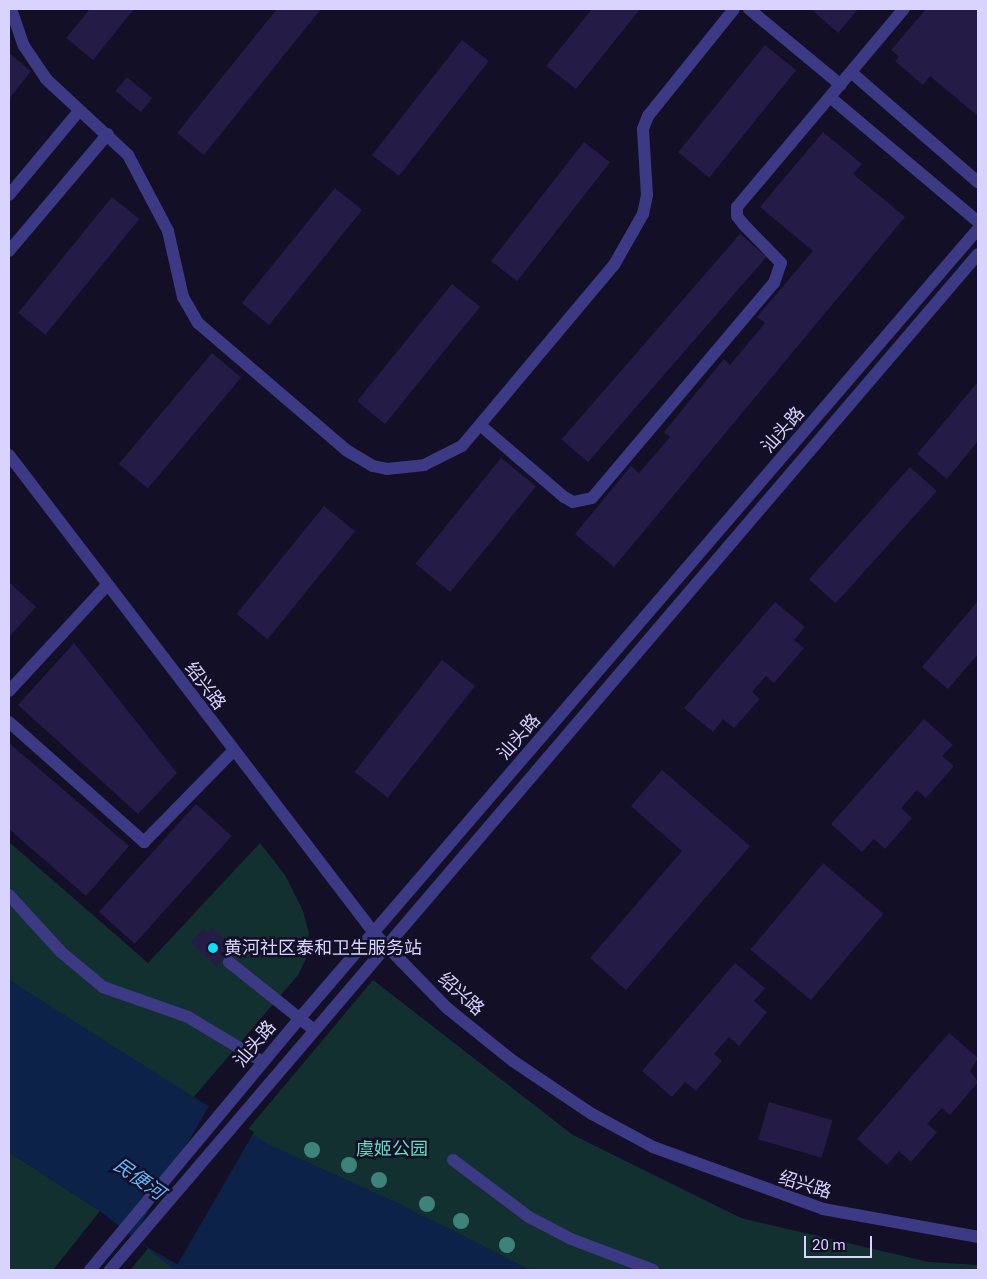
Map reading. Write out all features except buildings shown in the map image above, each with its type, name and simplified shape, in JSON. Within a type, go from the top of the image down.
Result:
[{"type":"street","points":[[11,9],[24,46],[46,79],[108,134],[128,155],[158,208],[168,231],[184,297],[198,322],[346,450],[373,466],[406,469],[441,458],[462,446],[614,265],[637,229],[647,195],[643,129],[648,116],[734,9]]},
{"type":"street","points":[[749,9],[841,85]]},
{"type":"street","points":[[480,425],[564,497],[573,502],[592,498],[774,283],[781,263],[744,225],[737,216],[737,207],[831,98],[904,9]]},
{"type":"street","points":[[852,73],[978,182]]},
{"type":"street","points":[[831,98],[978,222]]},
{"type":"street","points":[[9,195],[80,110]]},
{"type":"street","points":[[9,251],[108,134]]},
{"type":"street","name":"汕头路","points":[[90,1270],[300,1018],[978,229]]},
{"type":"street","name":"汕头路","points":[[112,1268],[384,945],[978,254]]},
{"type":"street","name":"绍兴路","points":[[9,455],[232,752],[384,945],[447,1008],[513,1061],[592,1114],[653,1148],[823,1210],[978,1237]]},
{"type":"street","points":[[9,691],[107,586]]},
{"type":"street","points":[[9,722],[144,842],[232,752]]},
{"type":"street","points":[[9,895],[62,952],[103,987],[188,1017],[263,1062]]},
{"type":"street","points":[[229,962],[313,1029]]},
{"type":"street","points":[[453,1160],[529,1217],[590,1247],[653,1270]]},
{"type":"green space","points":[[9,842],[148,963],[260,843],[285,875],[303,911],[309,934],[306,959],[298,975],[192,1099],[9,980]]},
{"type":"green space","name":"虞姬公园","points":[[373,980],[573,1135],[741,1218],[929,1262],[978,1265],[978,1270],[130,1270]]},
{"type":"green space","points":[[9,1152],[100,1211],[53,1270],[9,1270]]},
{"type":"water","name":"民便河","points":[[9,980],[270,1145],[402,1205],[531,1270],[175,1270],[100,1211],[9,1152]]},
{"type":"pier","points":[[209,1106],[254,1132],[178,1265],[132,1239]]},
{"type":"place","name":"黄河社区泰和卫生服务站","points":[[213,948]]}]
